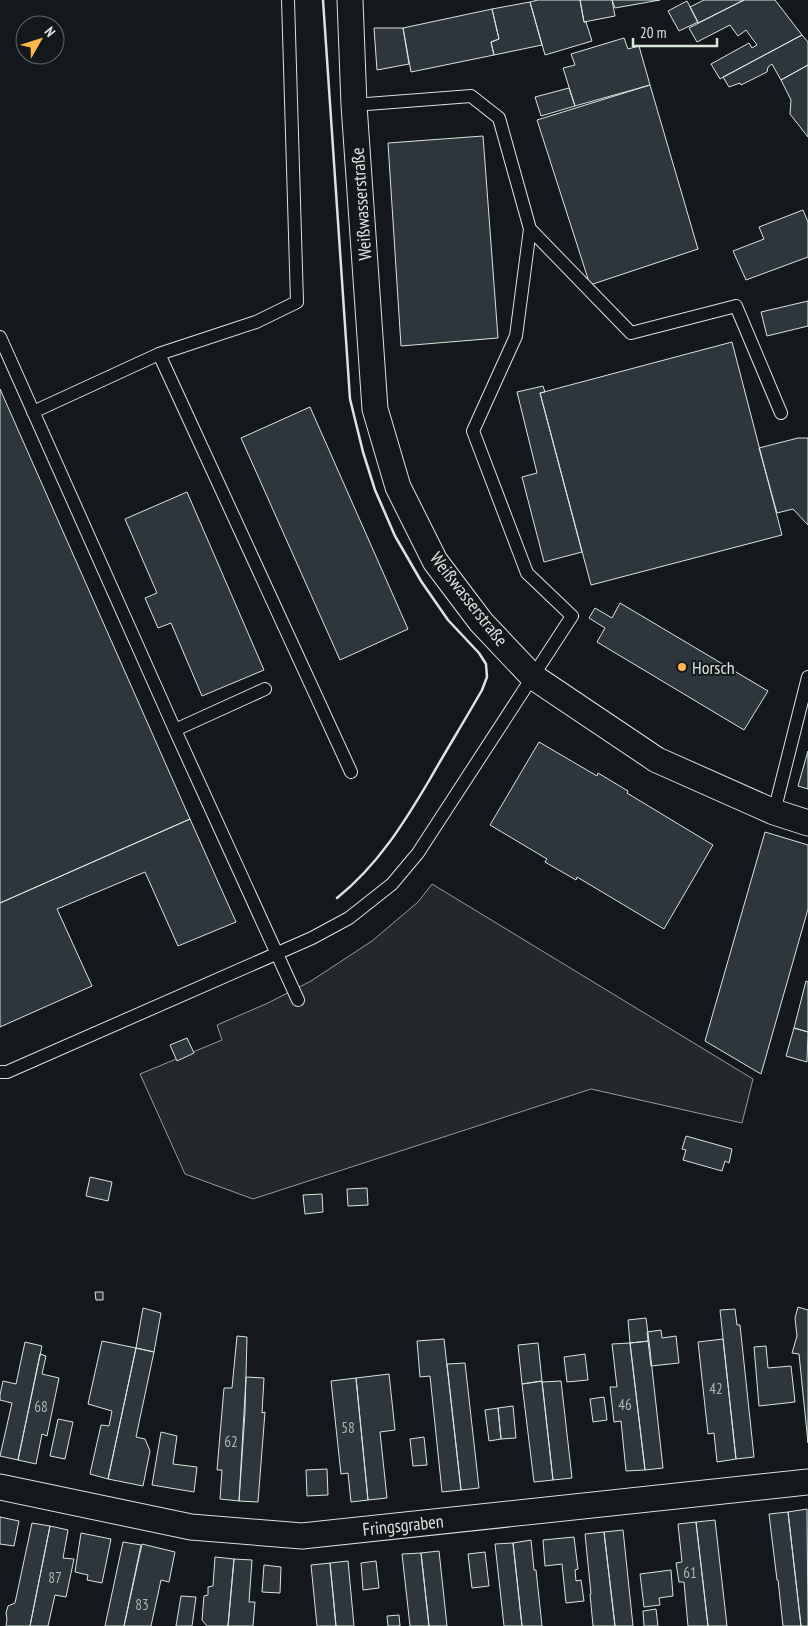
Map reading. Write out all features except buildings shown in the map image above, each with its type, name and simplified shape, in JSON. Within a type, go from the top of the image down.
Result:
[{"type":"street","name":"Weißwasserstraße","points":[[350,0],[354,105],[375,409],[398,487],[436,561],[481,622],[532,676],[657,760],[774,812],[808,822]]},
{"type":"street","name":"Fringsgraben","points":[[0,1488],[191,1527],[302,1536],[808,1482]]},
{"type":"lane","points":[[33,412],[159,354],[256,322],[297,302],[288,0]]},
{"type":"lane","points":[[0,1072],[6,1072],[312,938],[349,918],[392,884],[418,853],[572,616],[527,572],[473,431],[516,336],[530,229],[499,118],[471,96],[354,105]]},
{"type":"lane","points":[[530,229],[631,333],[736,306],[780,413]]},
{"type":"lane","points":[[0,337],[298,1000]]},
{"type":"lane","points":[[159,354],[351,772]]},
{"type":"lane","points":[[774,812],[808,681]]},
{"type":"lane","points":[[175,730],[265,689]]},
{"type":"shaded area","points":[[432,884],[753,1079],[742,1123],[591,1089],[253,1199],[185,1174],[140,1074],[222,1040],[217,1025],[268,1003],[311,981],[372,941],[418,902]]},
{"type":"wall","points":[[323,0],[350,399],[363,452],[375,490],[395,536],[421,581],[448,620],[479,653],[486,664],[487,677],[476,701],[400,827],[365,872],[337,898]]},
{"type":"place","name":"Horsch","points":[[682,667]]}]
